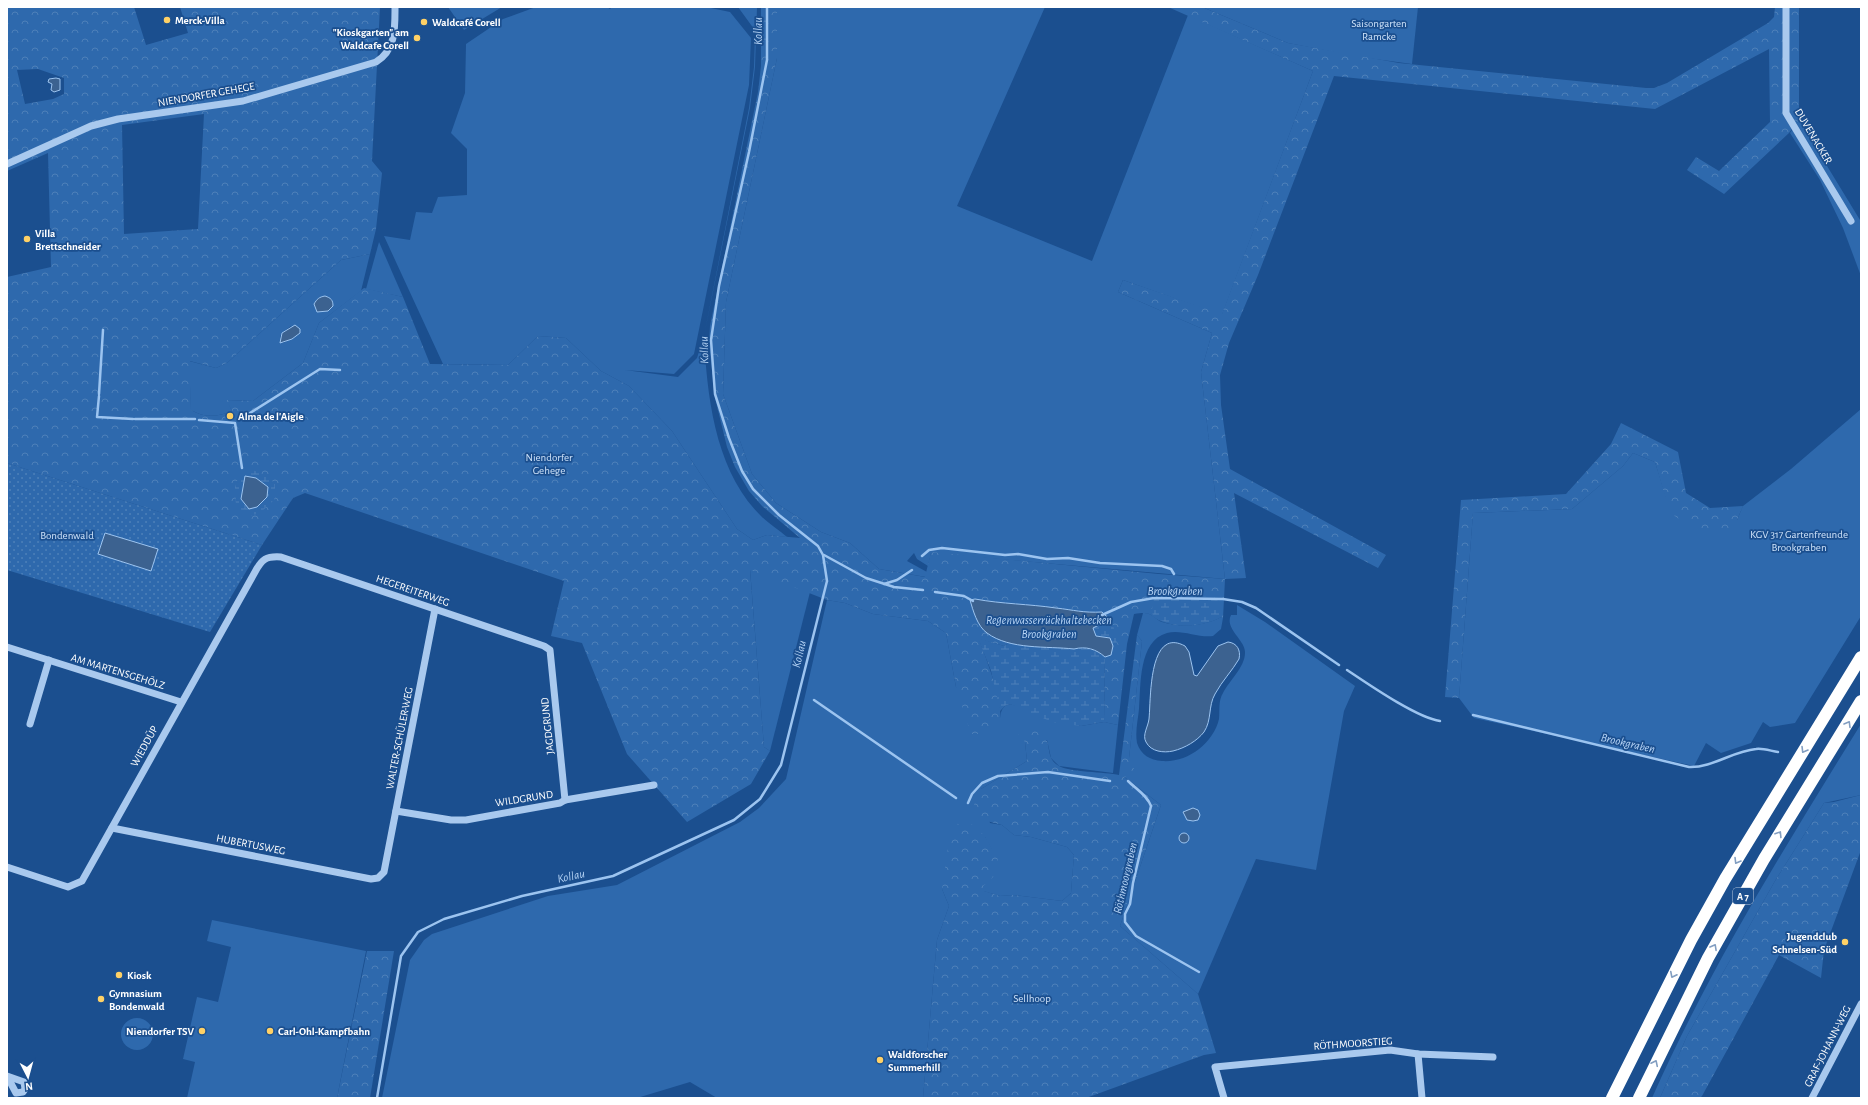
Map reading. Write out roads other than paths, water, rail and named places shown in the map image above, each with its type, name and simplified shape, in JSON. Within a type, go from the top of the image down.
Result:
[{"type":"highway","name":"A 7","points":[[1612,1098],[1684,954],[1710,906],[1861,657]]},
{"type":"highway","name":"A 7","points":[[1639,1098],[1723,931],[1764,859],[1861,701]]},
{"type":"street","name":"NIENDORFER GEHEGE","points":[[7,164],[92,126],[118,119],[243,101],[376,62],[385,57],[393,42],[395,7]]},
{"type":"street","name":"DUVENACKER","points":[[1786,7],[1786,113],[1852,221]]},
{"type":"street","name":"HEGEREITERWEG","points":[[269,556],[281,557],[544,646],[550,650]]},
{"type":"street","name":"WIEDDÜP","points":[[7,867],[68,886],[82,881],[261,561],[269,556]]},
{"type":"street","name":"WALTER-SCHÜLER-WEG","points":[[384,872],[435,609]]},
{"type":"street","name":"AM MARTENSGEHÖLZ","points":[[7,647],[182,702]]},
{"type":"street","name":"JAGDGRUND","points":[[550,650],[565,800]]},
{"type":"street","points":[[30,724],[49,660]]},
{"type":"street","name":"WILDGRUND","points":[[396,811],[451,820],[466,820],[560,803],[565,800],[654,785]]},
{"type":"street","name":"HUBERTUSWEG","points":[[112,828],[371,879],[378,878],[384,872]]},
{"type":"street","name":"GRAF-JOHANN-WEG","points":[[1812,1098],[1861,1004]]},
{"type":"street","name":"RÖTHMOORSTIEG","points":[[1224,1098],[1215,1067],[1390,1050],[1418,1054],[1493,1057]]},
{"type":"street","points":[[1418,1054],[1422,1098]]},
{"type":"water","points":[[49,79],[60,79],[60,90],[54,92],[51,90],[52,84],[48,82]]},
{"type":"water","points":[[325,296],[333,302],[333,306],[328,311],[317,312],[314,304],[318,298]]},
{"type":"water","points":[[295,325],[300,329],[300,333],[292,339],[280,343],[282,333]]},
{"type":"water","points":[[245,476],[256,478],[268,487],[267,497],[257,507],[249,509],[241,499]]},
{"type":"water","points":[[105,533],[158,549],[151,571],[98,554]]},
{"type":"water","name":"Regenwasserrückhaltebecken Brookgraben","points":[[975,599],[1084,612],[1102,612],[1107,617],[1105,622],[1093,628],[1096,636],[1110,638],[1113,646],[1111,655],[1105,657],[1094,650],[1087,648],[1074,649],[1018,645],[996,638],[987,633],[978,622],[970,600]]},
{"type":"water","points":[[1228,642],[1236,645],[1238,648],[1239,659],[1215,694],[1211,703],[1208,723],[1204,732],[1194,741],[1177,750],[1162,752],[1151,748],[1146,742],[1145,734],[1149,719],[1154,668],[1158,655],[1164,646],[1173,643],[1185,646],[1189,652],[1194,675],[1197,676],[1218,646]]},
{"type":"water","points":[[1193,808],[1198,810],[1200,815],[1198,820],[1187,820],[1183,812]]},
{"type":"water","points":[[1182,833],[1186,833],[1188,834],[1188,842],[1182,843],[1179,840],[1179,836]]},
{"type":"waterway","name":"Kollau","points":[[377,1098],[401,956],[418,932],[444,919],[522,896],[613,876],[734,820],[760,799],[781,765],[827,581],[823,555],[818,546],[779,515],[753,489],[742,471],[729,438],[715,394],[711,340],[719,286],[749,152],[767,60],[767,7]]},
{"type":"waterway","points":[[99,394],[103,330]]},
{"type":"waterway","points":[[242,418],[320,369],[340,370]]},
{"type":"waterway","points":[[99,396],[97,417],[133,419]]},
{"type":"waterway","points":[[135,419],[195,419]]},
{"type":"waterway","points":[[199,420],[235,423],[242,468]]},
{"type":"waterway","points":[[922,556],[929,550],[942,548],[1005,555],[1018,554],[1047,559],[1068,558],[1100,563],[1162,566],[1171,569],[1174,574]]},
{"type":"waterway","name":"Brookgraben","points":[[824,555],[866,578],[894,587],[923,590]]},
{"type":"waterway","points":[[884,584],[897,580],[912,570]]},
{"type":"waterway","name":"Brookgraben","points":[[935,592],[964,596],[973,601]]},
{"type":"waterway","name":"Brookgraben","points":[[1102,615],[1131,602],[1154,598],[1223,599],[1242,602],[1256,608],[1339,665]]},
{"type":"waterway","name":"Brookgraben","points":[[1347,670],[1406,707],[1430,719],[1440,721]]},
{"type":"waterway","name":"Röthmoorgraben","points":[[814,700],[956,798]]},
{"type":"waterway","name":"Brookgraben","points":[[1473,715],[1689,767],[1706,765],[1747,750],[1761,749],[1778,752]]},
{"type":"waterway","name":"Röthmoorgraben","points":[[968,803],[972,794],[982,783],[998,776],[1048,772],[1110,781]]},
{"type":"waterway","name":"Röthmoorgraben","points":[[1128,781],[1144,795],[1151,806],[1133,883],[1130,904],[1125,914],[1125,922],[1136,936],[1199,972]]},
{"type":"place","name":"Merck-Villa","points":[[167,20]]},
{"type":"place","name":"Waldcafé Corell","points":[[424,22]]},
{"type":"place","name":"\"Kioskgarten\" am Waldcafe Corell","points":[[417,38]]},
{"type":"place","name":"Villa Brettschneider","points":[[27,239]]},
{"type":"place","name":"Alma de l'Aigle","points":[[230,416]]},
{"type":"place","name":"Jugendclub Schnelsen-Süd","points":[[1845,942]]},
{"type":"place","name":"Kiosk","points":[[119,975]]},
{"type":"place","name":"Gymnasium Bondenwald","points":[[101,999]]},
{"type":"place","name":"Niendorfer TSV","points":[[202,1031]]},
{"type":"place","name":"Carl-Ohl-Kampfbahn","points":[[270,1031]]},
{"type":"place","name":"Waldforscher Summerhill","points":[[880,1060]]},
{"type":"park label","name":"Saisongarten Ramcke","points":[[1379,29]]},
{"type":"park label","name":"Niendorfer Gehege","points":[[549,463]]},
{"type":"park label","name":"Bondenwald","points":[[67,535]]},
{"type":"park label","name":"KGV 317 Gartenfreunde Brookgraben","points":[[1799,540]]},
{"type":"park label","name":"Sellhoop","points":[[1032,998]]}]
